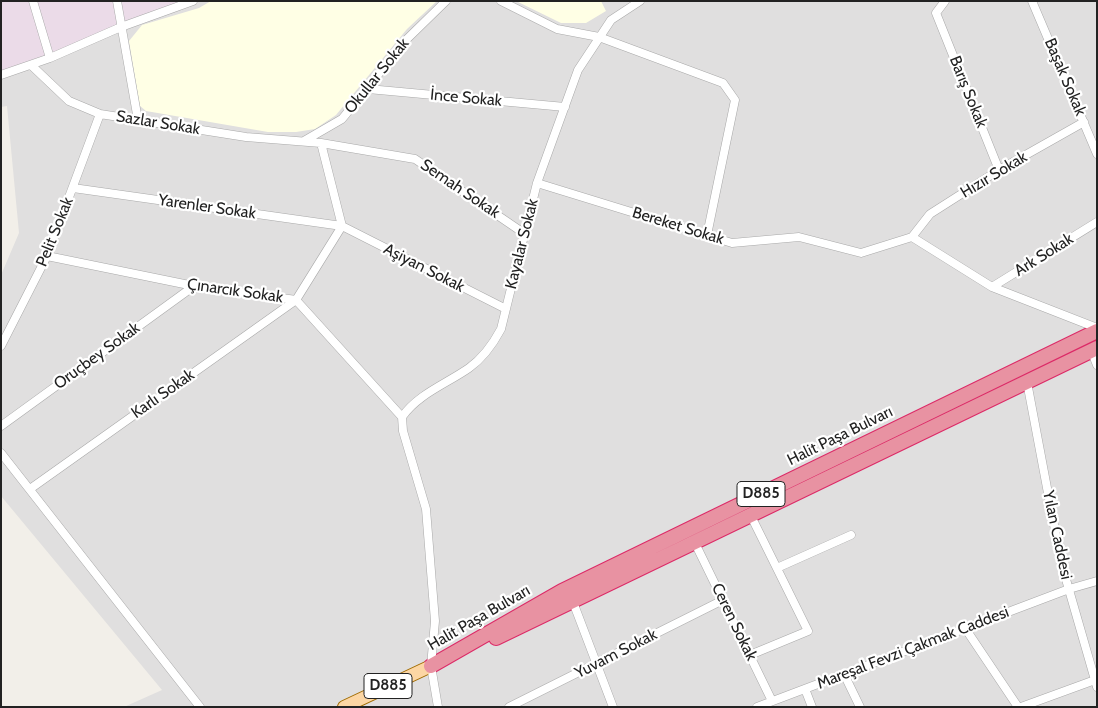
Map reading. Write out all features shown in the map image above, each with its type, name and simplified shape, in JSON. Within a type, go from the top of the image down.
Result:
[{"type":"highway","name":"Halit Paşa Bulvarı","points":[[431,666],[562,591],[1097,330]]},
{"type":"highway","name":"Halit Paşa Bulvarı","points":[[431,666],[573,602],[1094,349]]},
{"type":"main road","name":"D885","points":[[344,707],[431,666]]},
{"type":"street","points":[[33,1],[50,58]]},
{"type":"street","points":[[117,1],[138,120]]},
{"type":"street","points":[[1,75],[50,58],[121,27],[192,1]]},
{"type":"street","name":"Okullar Sokak","points":[[302,142],[342,119],[407,39],[446,1]]},
{"type":"street","points":[[501,1],[557,29],[599,37],[723,82],[735,100],[707,235]]},
{"type":"street","points":[[599,37],[611,20],[640,1]]},
{"type":"street","name":"Barış Sokak","points":[[945,1],[936,13],[999,170]]},
{"type":"street","name":"Başak Sokak","points":[[1032,1],[1097,154]]},
{"type":"street","name":"Kayalar Sokak","points":[[402,417],[409,407],[470,368],[491,347],[501,329],[537,183],[578,70],[599,37]]},
{"type":"street","name":"Sazlar Sokak","points":[[31,65],[69,101],[100,114],[246,137],[302,142]]},
{"type":"street","name":"İnce Sokak","points":[[368,89],[565,107]]},
{"type":"street","name":"Pelit Sokak","points":[[1,346],[47,256],[100,114]]},
{"type":"street","name":"Hızır Sokak","points":[[912,237],[930,214],[999,170],[1084,122]]},
{"type":"street","name":"Semah Sokak","points":[[302,142],[321,143],[415,159],[525,234]]},
{"type":"street","points":[[296,300],[342,226],[321,143]]},
{"type":"street","name":"Bereket Sokak","points":[[537,183],[732,243],[800,237],[861,253],[912,237]]},
{"type":"street","name":"Yarenler Sokak","points":[[72,188],[342,226]]},
{"type":"street","name":"Ark Sokak","points":[[992,287],[1097,222]]},
{"type":"street","name":"Aşiyan Sokak","points":[[342,226],[506,310]]},
{"type":"street","points":[[912,237],[992,287],[1097,330]]},
{"type":"street","name":"Çınarcık Sokak","points":[[47,256],[194,286],[296,300],[402,417]]},
{"type":"street","name":"Oruçbey Sokak","points":[[1,426],[194,286]]},
{"type":"street","name":"Karlı Sokak","points":[[30,489],[296,300]]},
{"type":"street","points":[[1094,349],[1097,365]]},
{"type":"street","name":"Yılan Caddesi","points":[[1027,382],[1061,562],[1096,684]]},
{"type":"street","points":[[402,417],[403,431],[426,509],[434,621],[431,666],[438,707]]},
{"type":"street","points":[[1,453],[200,707]]},
{"type":"street","points":[[750,655],[808,631],[751,516]]},
{"type":"street","points":[[777,568],[852,535]]},
{"type":"street","name":"Ceren Sokak","points":[[695,543],[772,701]]},
{"type":"street","name":"Mareşal Fevzi Çakmak Caddesi","points":[[757,707],[1069,589],[1097,581]]},
{"type":"street","name":"Yuvam Sokak","points":[[509,707],[723,600]]},
{"type":"street","points":[[573,602],[613,707]]},
{"type":"street","points":[[965,628],[1020,707],[1096,684]]},
{"type":"street","points":[[844,674],[860,707]]},
{"type":"street","points":[[805,688],[812,707]]},
{"type":"shaded area","points":[[1,1],[1097,1],[1097,707],[124,707],[162,690],[1,496],[1,275],[19,233],[7,106],[1,107]]},
{"type":"shaded area","points":[[1,1],[193,1],[1,75]]},
{"type":"shaded area","points":[[211,1],[437,1],[407,29],[336,115],[315,129],[296,132],[268,132],[146,111],[140,106],[129,41],[142,25],[199,8]]},
{"type":"shaded area","points":[[516,1],[601,1],[606,11],[586,23],[561,23]]}]
